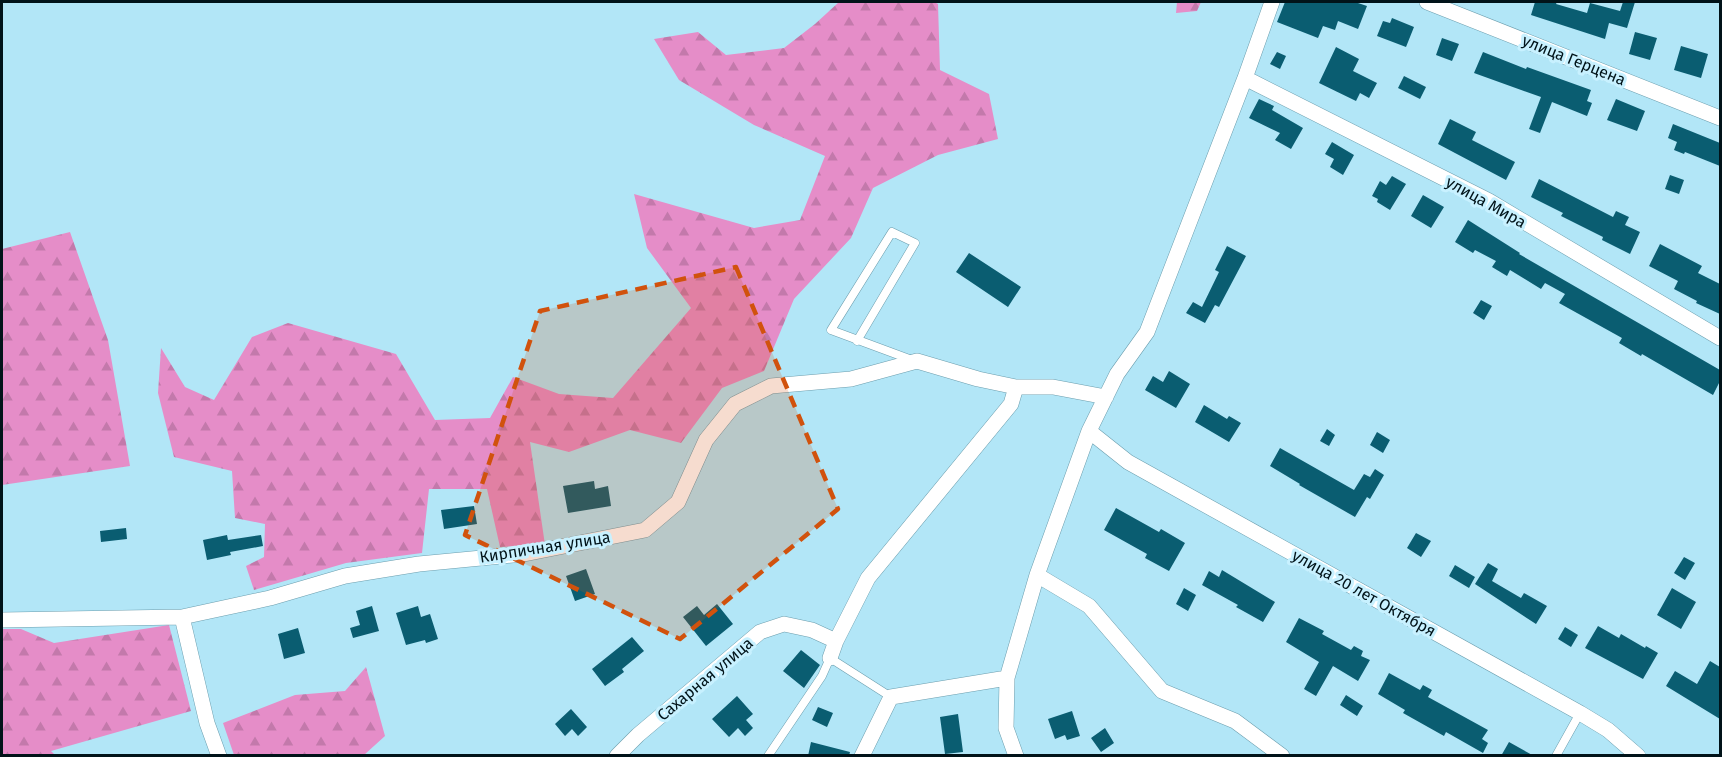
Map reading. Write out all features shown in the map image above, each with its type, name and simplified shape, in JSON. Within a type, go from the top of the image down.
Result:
[{"type":"street","points":[[1016,756],[1006,728],[1007,678],[1037,575],[1089,430],[1117,374],[1147,332],[1272,2]]},
{"type":"street","name":"улица Герцена","points":[[1426,2],[1720,118]]},
{"type":"street","name":"улица Мира","points":[[1245,78],[1489,201],[1720,338]]},
{"type":"street","name":"Кирпичная улица","points":[[2,620],[182,617],[270,598],[345,576],[419,564],[524,554],[645,530],[678,502],[706,440],[735,404],[771,386],[851,379],[917,361],[1016,387],[1053,387],[1106,398]]},
{"type":"street","points":[[830,658],[836,641],[868,578],[1011,404],[1016,387]]},
{"type":"street","name":"улица 20 лет Октября","points":[[1089,430],[1128,462],[1580,713],[1608,730],[1638,756]]},
{"type":"street","points":[[1037,575],[1089,606],[1162,691],[1235,721],[1282,756]]},
{"type":"street","points":[[182,617],[207,723],[219,756]]},
{"type":"street","name":"Сахарная улица","points":[[617,756],[638,735],[760,632],[784,624],[812,630],[836,641]]},
{"type":"street","points":[[862,756],[891,697],[1007,678]]},
{"type":"lane","points":[[857,341],[915,243],[892,232],[831,330],[857,341],[917,361]]},
{"type":"lane","points":[[768,756],[822,676],[830,658],[891,697]]},
{"type":"lane","points":[[1556,756],[1580,713]]},
{"type":"highlighted area","points":[[736,267],[838,509],[680,639],[465,535],[540,311]]},
{"type":"green space","points":[[839,2],[934,2],[938,4],[940,70],[989,94],[998,139],[938,155],[873,188],[851,238],[794,299],[764,371],[722,388],[681,443],[630,430],[569,452],[530,442],[545,545],[500,547],[487,489],[429,489],[422,553],[346,563],[254,590],[246,566],[264,557],[265,524],[235,518],[232,471],[174,457],[158,393],[161,348],[185,387],[214,400],[252,337],[288,323],[396,354],[435,420],[490,418],[513,377],[559,394],[613,398],[691,308],[647,248],[634,194],[754,228],[800,220],[825,156],[754,125],[679,80],[654,39],[698,32],[726,55],[784,48]]},
{"type":"green space","points":[[1177,2],[1201,2],[1197,11],[1176,13]]},
{"type":"green space","points":[[70,232],[108,340],[130,466],[2,485],[2,249]]},
{"type":"green space","points":[[169,625],[191,711],[51,751],[55,755],[2,755],[2,629],[21,629],[54,643]]},
{"type":"green space","points":[[366,667],[385,736],[364,755],[234,755],[223,723],[295,695],[345,691]]},
{"type":"building","points":[[1285,2],[1355,2],[1367,6],[1358,29],[1338,21],[1335,30],[1323,26],[1318,38],[1277,22]]},
{"type":"building","points":[[1535,2],[1557,2],[1556,4],[1587,13],[1590,3],[1620,11],[1623,2],[1635,2],[1627,28],[1609,23],[1605,39],[1531,15]]},
{"type":"building","points":[[1392,18],[1414,27],[1406,47],[1377,36],[1383,21],[1390,23]]},
{"type":"building","points":[[1635,32],[1657,38],[1650,60],[1629,54]]},
{"type":"building","points":[[1442,38],[1459,44],[1452,61],[1436,55]]},
{"type":"building","points":[[1681,46],[1708,54],[1701,78],[1674,70]]},
{"type":"building","points":[[1336,47],[1359,59],[1353,71],[1377,83],[1369,98],[1360,93],[1356,101],[1319,83]]},
{"type":"building","points":[[1277,52],[1286,56],[1280,69],[1270,64]]},
{"type":"building","points":[[1483,52],[1591,90],[1587,101],[1592,103],[1587,116],[1552,102],[1540,133],[1529,129],[1541,97],[1474,73]]},
{"type":"building","points":[[1404,76],[1426,87],[1420,99],[1398,88]]},
{"type":"building","points":[[1259,99],[1274,106],[1272,110],[1303,128],[1291,149],[1275,140],[1280,133],[1249,118]]},
{"type":"building","points":[[1616,99],[1645,111],[1637,131],[1607,120]]},
{"type":"building","points":[[1450,119],[1476,132],[1472,140],[1515,162],[1506,180],[1438,144]]},
{"type":"building","points":[[1673,124],[1720,143],[1720,166],[1674,150],[1677,142],[1668,138]]},
{"type":"building","points":[[1332,142],[1354,155],[1343,175],[1330,167],[1334,159],[1325,154]]},
{"type":"building","points":[[1670,175],[1684,180],[1679,194],[1665,189]]},
{"type":"building","points":[[1392,176],[1406,184],[1390,210],[1372,196],[1380,181],[1386,185]]},
{"type":"building","points":[[1539,179],[1613,217],[1616,211],[1629,217],[1625,225],[1640,232],[1630,254],[1602,240],[1603,237],[1561,216],[1563,213],[1531,197]]},
{"type":"building","points":[[1423,195],[1444,207],[1431,228],[1411,216]]},
{"type":"building","points":[[1468,220],[1519,254],[1720,370],[1720,381],[1713,395],[1619,343],[1622,338],[1559,303],[1565,294],[1545,283],[1541,289],[1510,270],[1507,276],[1492,267],[1496,261],[1475,250],[1473,253],[1455,242]]},
{"type":"building","points":[[1660,244],[1702,266],[1698,273],[1720,284],[1720,314],[1674,289],[1678,281],[1649,266]]},
{"type":"building","points":[[1227,246],[1246,256],[1219,307],[1215,305],[1205,323],[1186,313],[1193,302],[1202,307],[1219,272],[1215,270]]},
{"type":"building","points":[[969,253],[1021,287],[1008,307],[956,272]]},
{"type":"building","points":[[1481,300],[1492,306],[1484,320],[1473,313]]},
{"type":"building","points":[[1169,371],[1190,384],[1176,408],[1145,390],[1153,376],[1163,382]]},
{"type":"building","points":[[1204,405],[1227,419],[1229,416],[1241,423],[1229,442],[1195,422]]},
{"type":"building","points":[[1327,429],[1335,435],[1329,446],[1320,441]]},
{"type":"building","points":[[1377,432],[1390,440],[1383,453],[1370,445]]},
{"type":"building","points":[[1280,448],[1354,490],[1364,474],[1370,477],[1375,469],[1384,475],[1370,499],[1367,497],[1355,517],[1270,466]]},
{"type":"building","points":[[594,481],[595,489],[608,486],[611,506],[568,513],[563,486]]},
{"type":"building","points":[[474,506],[477,524],[444,529],[441,510]]},
{"type":"building","points":[[1116,508],[1159,532],[1161,529],[1185,543],[1169,571],[1145,558],[1147,554],[1104,530]]},
{"type":"building","points":[[126,528],[127,539],[101,542],[100,531]]},
{"type":"building","points":[[1416,533],[1431,541],[1421,557],[1407,548]]},
{"type":"building","points":[[227,535],[228,540],[261,535],[263,546],[230,552],[231,555],[207,560],[203,540]]},
{"type":"building","points":[[1684,557],[1695,563],[1685,580],[1674,573]]},
{"type":"building","points":[[1488,563],[1498,569],[1492,581],[1521,598],[1524,593],[1547,606],[1536,624],[1475,584]]},
{"type":"building","points":[[1455,565],[1475,577],[1469,588],[1449,576]]},
{"type":"building","points":[[586,569],[595,594],[575,601],[566,576]]},
{"type":"building","points":[[1222,570],[1275,602],[1263,622],[1202,585],[1209,571],[1219,577]]},
{"type":"building","points":[[1184,588],[1196,595],[1188,611],[1176,604]]},
{"type":"building","points":[[1672,588],[1696,602],[1681,629],[1657,615]]},
{"type":"building","points":[[717,604],[733,624],[706,646],[683,617],[697,606],[704,615]]},
{"type":"building","points":[[372,606],[379,631],[353,638],[350,628],[360,625],[356,611]]},
{"type":"building","points":[[418,606],[421,617],[430,614],[438,639],[406,645],[396,613]]},
{"type":"building","points":[[1299,618],[1324,631],[1322,634],[1351,650],[1354,646],[1363,651],[1361,656],[1370,660],[1358,681],[1333,666],[1316,696],[1304,689],[1319,662],[1286,642]]},
{"type":"building","points":[[1598,626],[1619,638],[1621,634],[1658,653],[1643,679],[1585,648]]},
{"type":"building","points":[[1565,627],[1578,635],[1571,647],[1558,639]]},
{"type":"building","points":[[298,628],[305,653],[284,659],[278,634]]},
{"type":"building","points":[[632,637],[644,651],[622,669],[624,672],[605,686],[592,669]]},
{"type":"building","points":[[801,650],[820,665],[804,688],[783,671]]},
{"type":"building","points":[[1710,661],[1720,667],[1720,719],[1666,686],[1675,671],[1697,684]]},
{"type":"building","points":[[1389,673],[1420,690],[1423,685],[1432,690],[1428,697],[1488,730],[1482,739],[1488,743],[1483,753],[1446,732],[1444,736],[1403,713],[1405,710],[1378,694]]},
{"type":"building","points":[[1346,695],[1363,706],[1357,716],[1340,705]]},
{"type":"building","points":[[737,696],[753,714],[746,720],[753,728],[745,736],[738,728],[729,737],[712,719]]},
{"type":"building","points":[[818,707],[833,713],[827,727],[812,720]]},
{"type":"building","points":[[571,709],[587,727],[578,736],[572,729],[565,736],[555,724]]},
{"type":"building","points":[[1072,711],[1080,736],[1067,740],[1065,735],[1055,739],[1048,719]]},
{"type":"building","points":[[958,714],[963,752],[945,754],[940,717]]},
{"type":"building","points":[[1105,728],[1114,743],[1101,752],[1091,738]]},
{"type":"building","points":[[811,742],[850,752],[849,756],[808,756]]},
{"type":"building","points":[[1509,742],[1534,756],[1501,756]]}]
